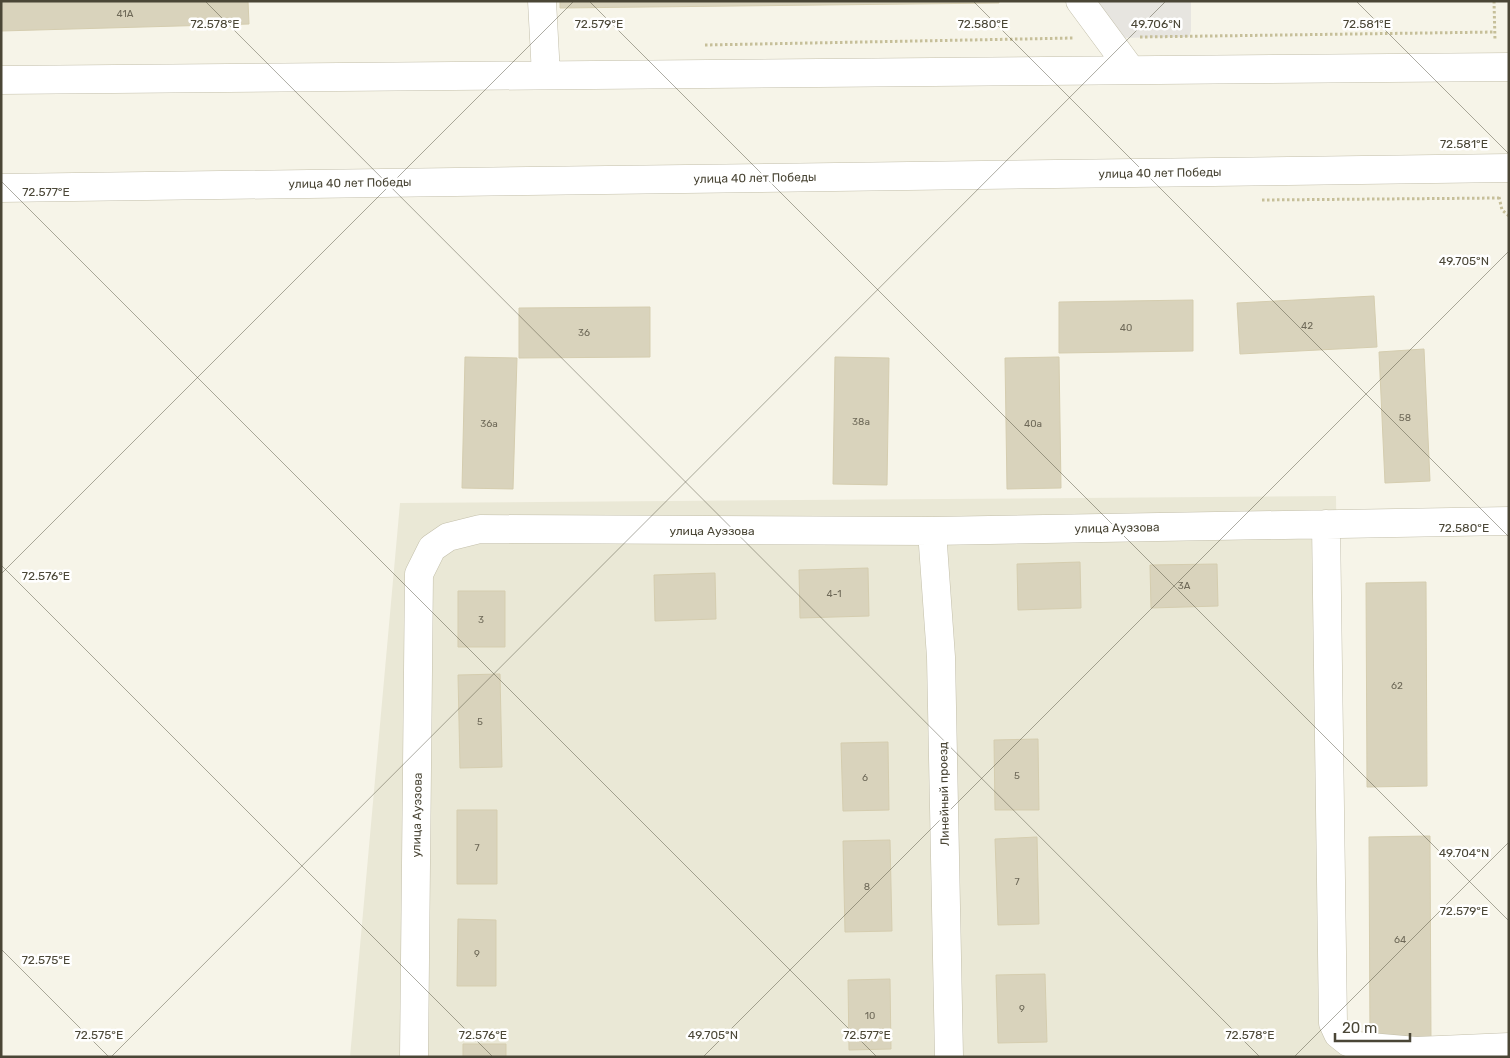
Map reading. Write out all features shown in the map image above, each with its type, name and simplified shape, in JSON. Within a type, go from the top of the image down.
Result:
[{"type":"street","points":[[542,1],[546,75]]},
{"type":"street","points":[[1080,1],[1131,70]]},
{"type":"street","points":[[1,80],[1502,67]]},
{"type":"street","name":"улица 40 лет Победы","points":[[1,188],[1509,168]]},
{"type":"street","name":"улица Ауэзова","points":[[414,1057],[419,574],[432,548],[448,537],[480,529],[522,531],[932,531],[1509,521]]},
{"type":"street","points":[[1326,524],[1333,1023],[1338,1034],[1348,1042],[1358,1046],[1416,1051],[1509,1047]]},
{"type":"street","name":"Линейный проезд","points":[[932,531],[941,657],[949,1057]]},
{"type":"path","points":[[1494,1],[1494,32],[1502,67]]},
{"type":"path","points":[[702,45],[1494,32]]},
{"type":"shaded area","points":[[1080,1],[1191,1],[1191,31],[1189,37],[1107,38]]},
{"type":"shaded area","points":[[1336,496],[1344,1057],[350,1057],[400,503]]},
{"type":"building","points":[[1,1],[248,1],[249,24],[1,31]]},
{"type":"building","points":[[560,1],[999,1],[999,3],[560,8]]},
{"type":"building","points":[[1374,296],[1377,347],[1240,354],[1237,303]]},
{"type":"building","points":[[1193,300],[1193,351],[1059,353],[1059,302]]},
{"type":"building","points":[[650,307],[650,357],[519,358],[519,308]]},
{"type":"building","points":[[1424,349],[1430,481],[1385,483],[1379,352]]},
{"type":"building","points":[[465,357],[517,358],[513,489],[462,488]]},
{"type":"building","points":[[835,357],[889,358],[887,485],[833,484]]},
{"type":"building","points":[[1059,357],[1061,488],[1007,489],[1005,358]]},
{"type":"building","points":[[1080,562],[1081,608],[1018,610],[1017,564]]},
{"type":"building","points":[[1217,564],[1218,606],[1151,608],[1150,565]]},
{"type":"building","points":[[868,568],[869,616],[800,618],[799,570]]},
{"type":"building","points":[[715,573],[716,619],[655,621],[654,575]]},
{"type":"building","points":[[1426,582],[1427,786],[1367,787],[1366,583]]},
{"type":"building","points":[[458,591],[505,591],[505,647],[458,647]]},
{"type":"building","points":[[500,674],[502,767],[460,768],[458,675]]},
{"type":"building","points":[[1038,739],[1039,810],[995,810],[994,740]]},
{"type":"building","points":[[888,742],[889,810],[843,811],[841,743]]},
{"type":"building","points":[[457,810],[497,810],[497,884],[457,884]]},
{"type":"building","points":[[1430,836],[1431,1041],[1370,1041],[1369,837]]},
{"type":"building","points":[[1037,837],[1039,924],[998,925],[995,839]]},
{"type":"building","points":[[890,840],[892,931],[845,932],[843,841]]},
{"type":"building","points":[[458,919],[496,920],[496,986],[457,986]]},
{"type":"building","points":[[1045,974],[1047,1042],[998,1043],[996,975]]},
{"type":"building","points":[[890,979],[891,1049],[849,1050],[848,980]]},
{"type":"building","points":[[463,1044],[506,1044],[506,1057],[463,1057]]}]
